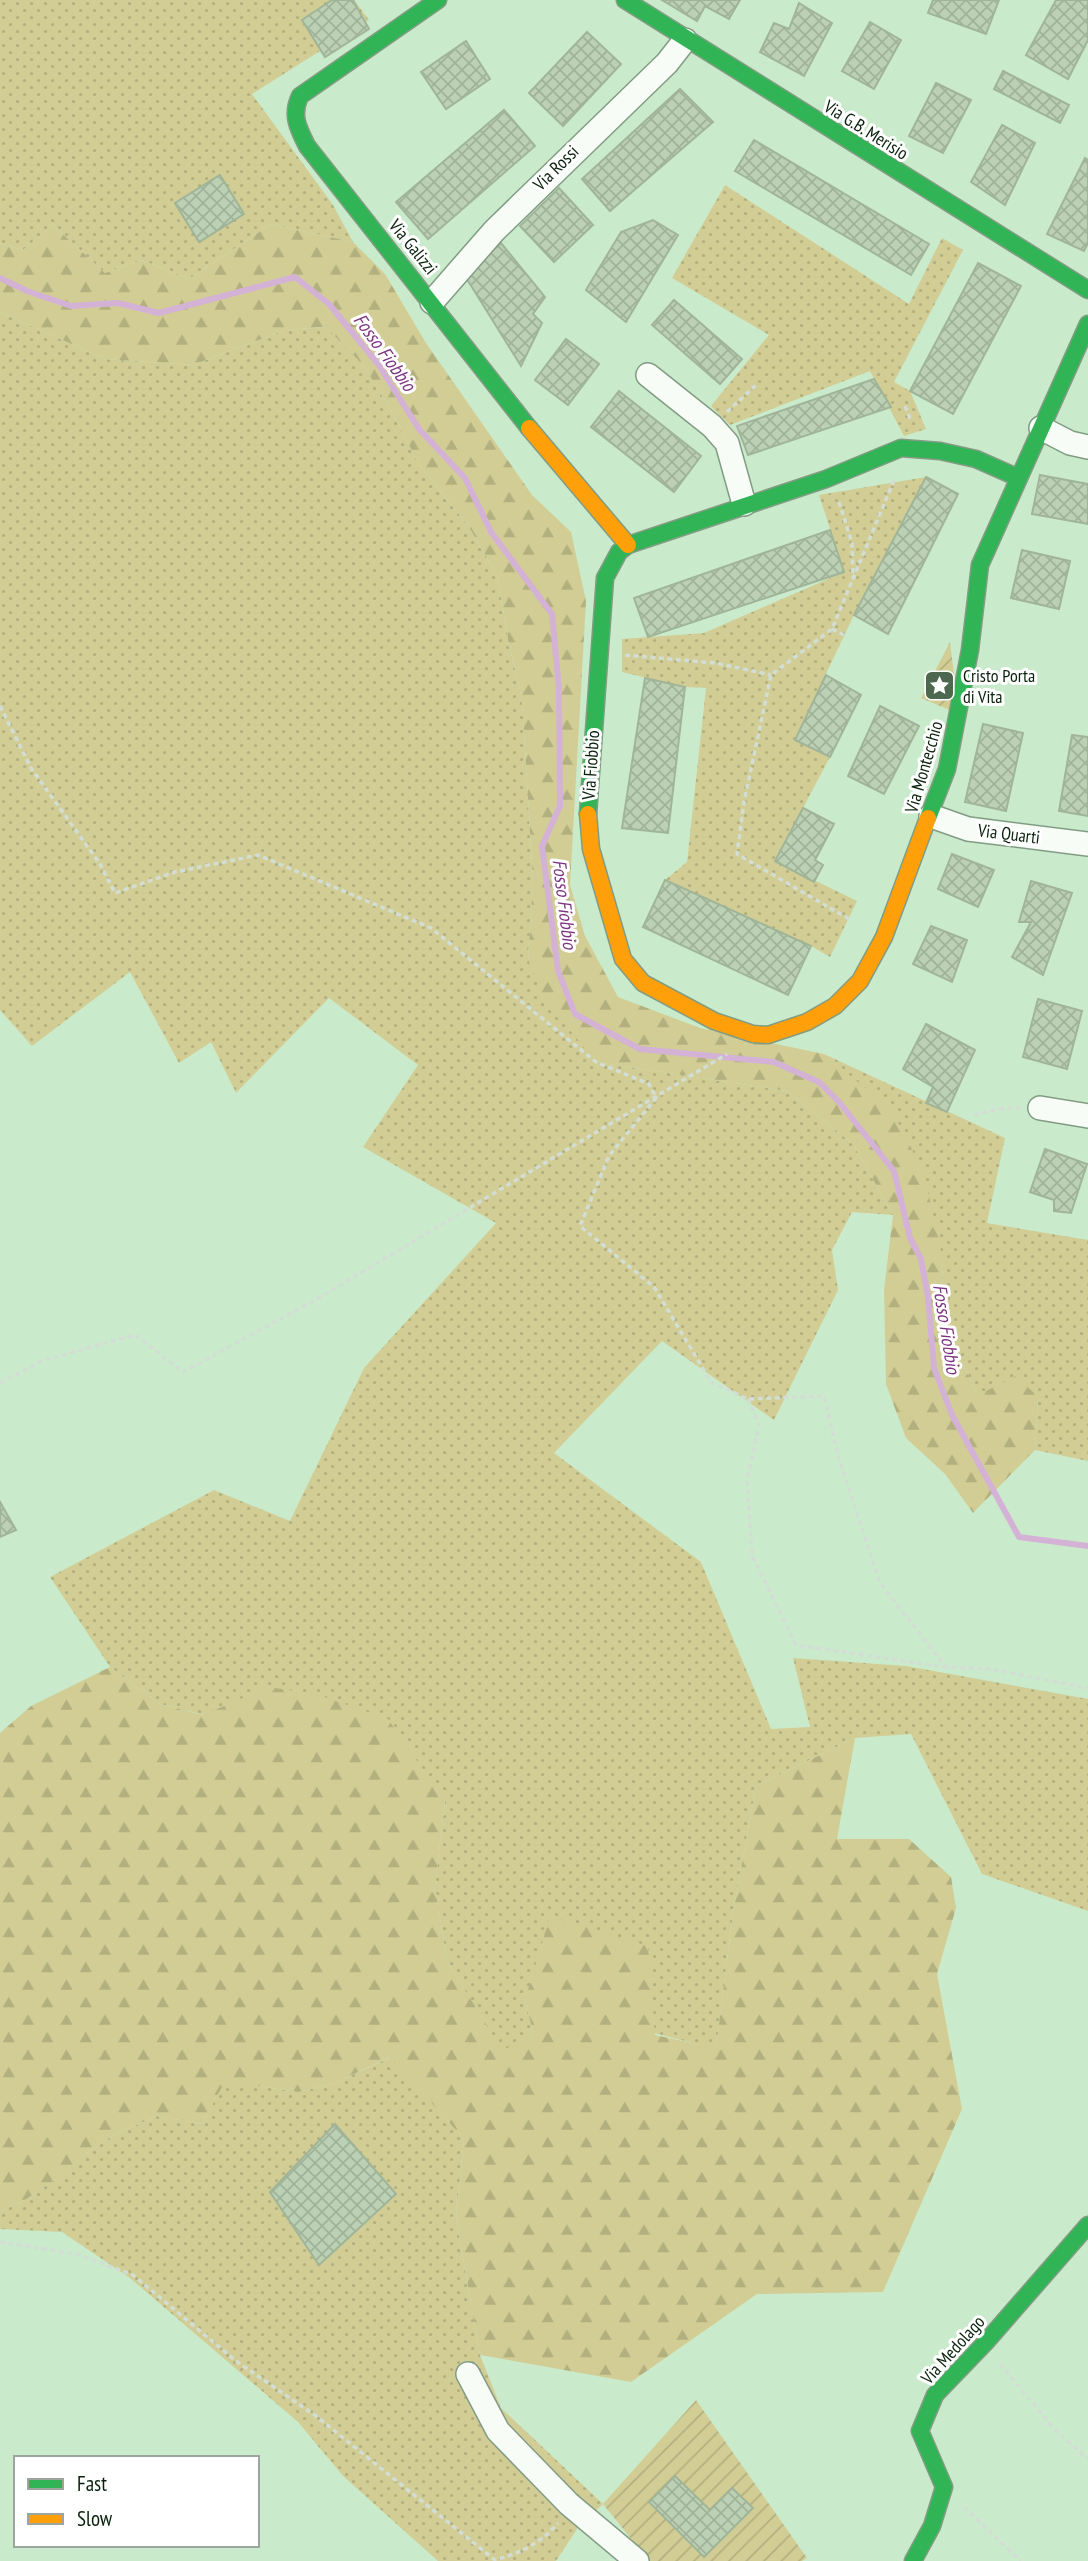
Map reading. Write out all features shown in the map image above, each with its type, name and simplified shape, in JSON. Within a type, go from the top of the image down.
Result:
[{"type":"street","name":"Via Galizzi","points":[[438,0],[300,96],[293,108],[293,120],[307,146],[536,437],[628,545]]},
{"type":"street","name":"Via G.B. Merisio","points":[[625,0],[1088,290]]},
{"type":"street","name":"Via Rossi","points":[[432,302],[494,231],[667,63],[685,40]]},
{"type":"street","name":"Via Montecchio","points":[[753,1034],[768,1035],[807,1022],[835,1006],[860,981],[884,937],[947,769],[959,714],[980,565],[1088,324]]},
{"type":"street","points":[[648,375],[712,426],[726,443],[744,504]]},
{"type":"street","points":[[1041,428],[1070,443],[1088,447]]},
{"type":"street","points":[[628,545],[744,504],[826,479],[901,448],[940,451],[976,459],[1019,478]]},
{"type":"street","name":"Via Fiobbio","points":[[628,545],[618,552],[605,578],[587,809],[591,849],[623,959],[643,983],[659,994],[714,1021],[753,1034]]},
{"type":"street","name":"Via Quarti","points":[[931,816],[968,829],[1088,844]]},
{"type":"street","points":[[1040,1108],[1088,1116]]},
{"type":"street","name":"Via Medolago","points":[[944,2487],[920,2431],[935,2395],[986,2342],[1088,2225]]},
{"type":"street","points":[[468,2374],[498,2431],[572,2506],[637,2561]]},
{"type":"street","points":[[913,2561],[932,2526],[944,2487]]},
{"type":"path","points":[[712,426],[756,385]]},
{"type":"path","points":[[849,919],[737,854],[744,802],[771,675],[832,629],[894,486],[901,448]]},
{"type":"path","points":[[826,479],[839,501],[852,543],[853,580]]},
{"type":"path","points":[[832,629],[844,635]]},
{"type":"path","points":[[599,653],[715,663],[771,675]]},
{"type":"path","points":[[0,706],[31,768],[100,864],[115,893],[175,872],[258,855],[431,928],[596,1062],[649,1084],[656,1098]]},
{"type":"path","points":[[0,1383],[44,1360],[135,1335],[183,1372],[317,1298],[731,1052]]},
{"type":"path","points":[[656,1098],[609,1156],[579,1226],[654,1287],[711,1382],[748,1399],[824,1396],[839,1459],[880,1583],[946,1667]]},
{"type":"path","points":[[974,1115],[998,1109],[1040,1108]]},
{"type":"path","points":[[748,1399],[759,1425],[747,1481],[752,1555],[796,1645],[946,1667],[991,1670],[1088,1688]]},
{"type":"path","points":[[0,2242],[77,2254],[133,2275],[236,2361],[316,2416],[495,2560],[517,2554],[545,2539],[572,2506]]},
{"type":"path","points":[[1000,2364],[1056,2431],[1088,2459]]},
{"type":"path","points":[[944,2487],[1021,2561]]},
{"type":"green space","points":[[0,0],[354,0],[369,20],[252,94],[333,205],[353,242],[271,224],[189,279],[142,260],[105,273],[53,225],[23,250],[0,243]]},
{"type":"green space","points":[[725,185],[909,304],[942,238],[963,250],[894,382],[910,391],[926,429],[904,436],[870,371],[730,425],[711,406],[769,335],[672,278]]},
{"type":"green space","points":[[271,224],[353,242],[385,274],[426,343],[532,495],[571,532],[586,601],[570,885],[585,936],[618,997],[700,1028],[824,1054],[891,1109],[924,1173],[943,1260],[941,1321],[978,1395],[1016,1376],[1038,1397],[1035,1450],[973,1513],[945,1474],[906,1438],[886,1384],[884,1290],[893,1215],[853,1144],[787,1091],[596,1062],[542,996],[528,959],[533,881],[522,699],[508,640],[498,577],[469,527],[418,463],[395,417],[364,366],[326,327],[285,330],[193,365],[105,359],[0,312],[0,243],[23,250],[53,225],[105,273],[142,260],[189,279]]},
{"type":"green space","points":[[0,312],[105,359],[193,365],[285,330],[327,327],[364,366],[395,417],[418,463],[469,527],[498,577],[508,640],[522,699],[533,881],[528,959],[596,1062],[787,1091],[853,1144],[893,1215],[852,1212],[832,1250],[838,1290],[774,1420],[662,1341],[554,1453],[701,1562],[771,1729],[810,1727],[793,1658],[906,1666],[1088,1699],[1088,1911],[982,1874],[911,1734],[855,1738],[756,1786],[733,1913],[716,2049],[525,2000],[534,2037],[502,2051],[447,1961],[435,1886],[445,1801],[269,1687],[204,1715],[160,1704],[110,1667],[50,1577],[214,1490],[290,1521],[364,1368],[496,1223],[363,1147],[418,1065],[329,998],[236,1093],[211,1042],[179,1063],[130,972],[32,1046],[0,1010]]},
{"type":"green space","points":[[926,477],[854,615],[795,739],[830,757],[775,861],[857,901],[830,957],[665,880],[687,862],[706,688],[685,687],[622,672],[622,639],[704,633],[844,572],[819,495]]},
{"type":"green space","points":[[950,642],[959,714],[921,698]]},
{"type":"green space","points":[[824,1054],[1005,1138],[987,1223],[1088,1240],[1088,1461],[1035,1450],[1038,1397],[978,1395],[941,1320],[943,1260]]},
{"type":"green space","points":[[110,1667],[160,1704],[203,1715],[268,1687],[316,1694],[388,1719],[445,1801],[435,1886],[447,1961],[502,2050],[534,2037],[525,2000],[550,1916],[648,1946],[655,2035],[716,2048],[733,1913],[756,1786],[855,1738],[837,1839],[909,1839],[951,1877],[956,1908],[937,1974],[962,2109],[883,2292],[757,2294],[631,2382],[480,2355],[456,2217],[464,2139],[390,2057],[333,2084],[298,2092],[258,2086],[222,2087],[202,2124],[157,2116],[117,2133],[25,2200],[0,2211],[0,1733],[31,1706]]},
{"type":"green space","points":[[391,2057],[464,2139],[456,2217],[480,2355],[501,2408],[603,2504],[579,2526],[556,2561],[438,2561],[343,2476],[298,2422],[130,2278],[62,2232],[0,2229],[0,2211],[25,2200],[117,2133],[157,2116],[202,2124],[222,2086],[258,2086],[298,2092],[333,2084]]},
{"type":"green space","points":[[696,2400],[807,2558],[802,2561],[649,2561],[603,2504]]},
{"type":"building","points":[[332,0],[353,0],[369,29],[325,57],[302,20]]},
{"type":"building","points":[[662,0],[740,0],[729,19],[705,6],[697,21]]},
{"type":"building","points":[[933,0],[999,0],[986,34],[928,13]]},
{"type":"building","points":[[1056,0],[1088,0],[1088,40],[1068,79],[1026,55]]},
{"type":"building","points":[[799,3],[832,23],[804,76],[760,52],[774,23],[789,29]]},
{"type":"building","points":[[870,22],[901,40],[874,89],[842,71]]},
{"type":"building","points":[[587,32],[621,64],[563,126],[529,93]]},
{"type":"building","points":[[466,41],[490,79],[446,109],[421,72]]},
{"type":"building","points":[[1003,71],[1069,105],[1060,123],[994,89]]},
{"type":"building","points":[[936,83],[971,100],[943,153],[909,136]]},
{"type":"building","points":[[680,89],[713,122],[610,211],[582,179]]},
{"type":"building","points":[[504,110],[535,146],[428,239],[396,202]]},
{"type":"building","points":[[1002,125],[1035,143],[1005,205],[971,182]]},
{"type":"building","points":[[754,140],[929,244],[911,275],[735,171]]},
{"type":"building","points":[[1085,158],[1088,160],[1088,243],[1084,251],[1047,234]]},
{"type":"building","points":[[220,175],[244,214],[199,242],[175,203]]},
{"type":"building","points":[[559,188],[593,225],[554,262],[520,226]]},
{"type":"building","points":[[653,220],[678,235],[626,322],[586,290],[621,232]]},
{"type":"building","points":[[501,243],[545,297],[533,314],[542,323],[521,366],[465,276]]},
{"type":"building","points":[[978,263],[1021,286],[953,414],[910,391]]},
{"type":"building","points":[[674,300],[742,359],[720,384],[652,325]]},
{"type":"building","points":[[566,339],[599,364],[568,405],[535,380]]},
{"type":"building","points":[[874,379],[891,407],[748,455],[737,426]]},
{"type":"building","points":[[619,391],[701,456],[674,492],[591,427]]},
{"type":"building","points":[[1040,475],[1088,484],[1088,524],[1032,514]]},
{"type":"building","points":[[926,477],[958,494],[888,634],[854,615]]},
{"type":"building","points":[[830,530],[844,572],[648,637],[634,598]]},
{"type":"building","points":[[1022,550],[1070,561],[1059,609],[1011,598]]},
{"type":"building","points":[[826,675],[861,695],[830,757],[795,740]]},
{"type":"building","points":[[645,678],[685,687],[668,833],[622,828]]},
{"type":"building","points":[[880,706],[919,726],[884,794],[848,776]]},
{"type":"building","points":[[983,724],[1023,733],[1006,811],[965,802]]},
{"type":"building","points":[[1072,735],[1088,737],[1088,816],[1059,811]]},
{"type":"building","points":[[803,808],[834,824],[815,860],[823,865],[814,882],[775,861]]},
{"type":"building","points":[[952,854],[994,870],[978,907],[938,889]]},
{"type":"building","points":[[665,880],[811,946],[788,995],[643,927]]},
{"type":"building","points":[[1031,881],[1072,893],[1043,975],[1012,957],[1031,922],[1019,922]]},
{"type":"building","points":[[931,926],[967,940],[952,982],[913,964]]},
{"type":"building","points":[[1038,999],[1082,1011],[1067,1069],[1023,1057]]},
{"type":"building","points":[[926,1024],[975,1050],[947,1112],[926,1103],[933,1087],[903,1069]]},
{"type":"building","points":[[1045,1149],[1087,1164],[1071,1213],[1054,1211],[1054,1200],[1030,1192]]},
{"type":"building","points":[[0,1502],[16,1530],[0,1537]]},
{"type":"building","points":[[335,2124],[396,2194],[319,2265],[270,2192]]},
{"type":"building","points":[[675,2476],[710,2510],[732,2488],[753,2508],[704,2557],[649,2502]]},
{"type":"waterway","name":"Fosso Fiobbio","points":[[0,278],[27,291],[71,306],[118,303],[159,313],[295,277],[329,304],[378,364],[419,429],[465,478],[491,532],[552,614],[559,689],[560,806],[542,846],[558,971],[575,1014],[640,1049],[774,1062],[819,1082],[839,1102],[894,1171],[910,1238],[921,1259],[928,1297],[934,1368],[952,1415],[1019,1537],[1088,1546]]},
{"type":"traffic: fast","points":[[438,0],[300,96],[296,109],[297,121],[307,146],[529,428]]},
{"type":"traffic: fast","points":[[625,0],[1088,290]]},
{"type":"traffic: fast","points":[[928,818],[947,769],[970,650],[980,565],[1088,324]]},
{"type":"traffic: fast","points":[[588,814],[605,578],[619,552],[628,545],[826,479],[901,448],[940,451],[976,459],[1019,478]]},
{"type":"traffic: fast","points":[[913,2561],[932,2526],[944,2487],[920,2431],[935,2395],[986,2342],[1088,2225]]},
{"type":"traffic: slow","points":[[529,428],[628,545]]},
{"type":"traffic: slow","points":[[588,814],[591,849],[623,959],[643,983],[714,1021],[753,1034],[768,1035],[807,1022],[835,1006],[860,981],[884,937],[928,818]]},
{"type":"place","name":"Cristo Porta di Vita","points":[[940,686]]}]
